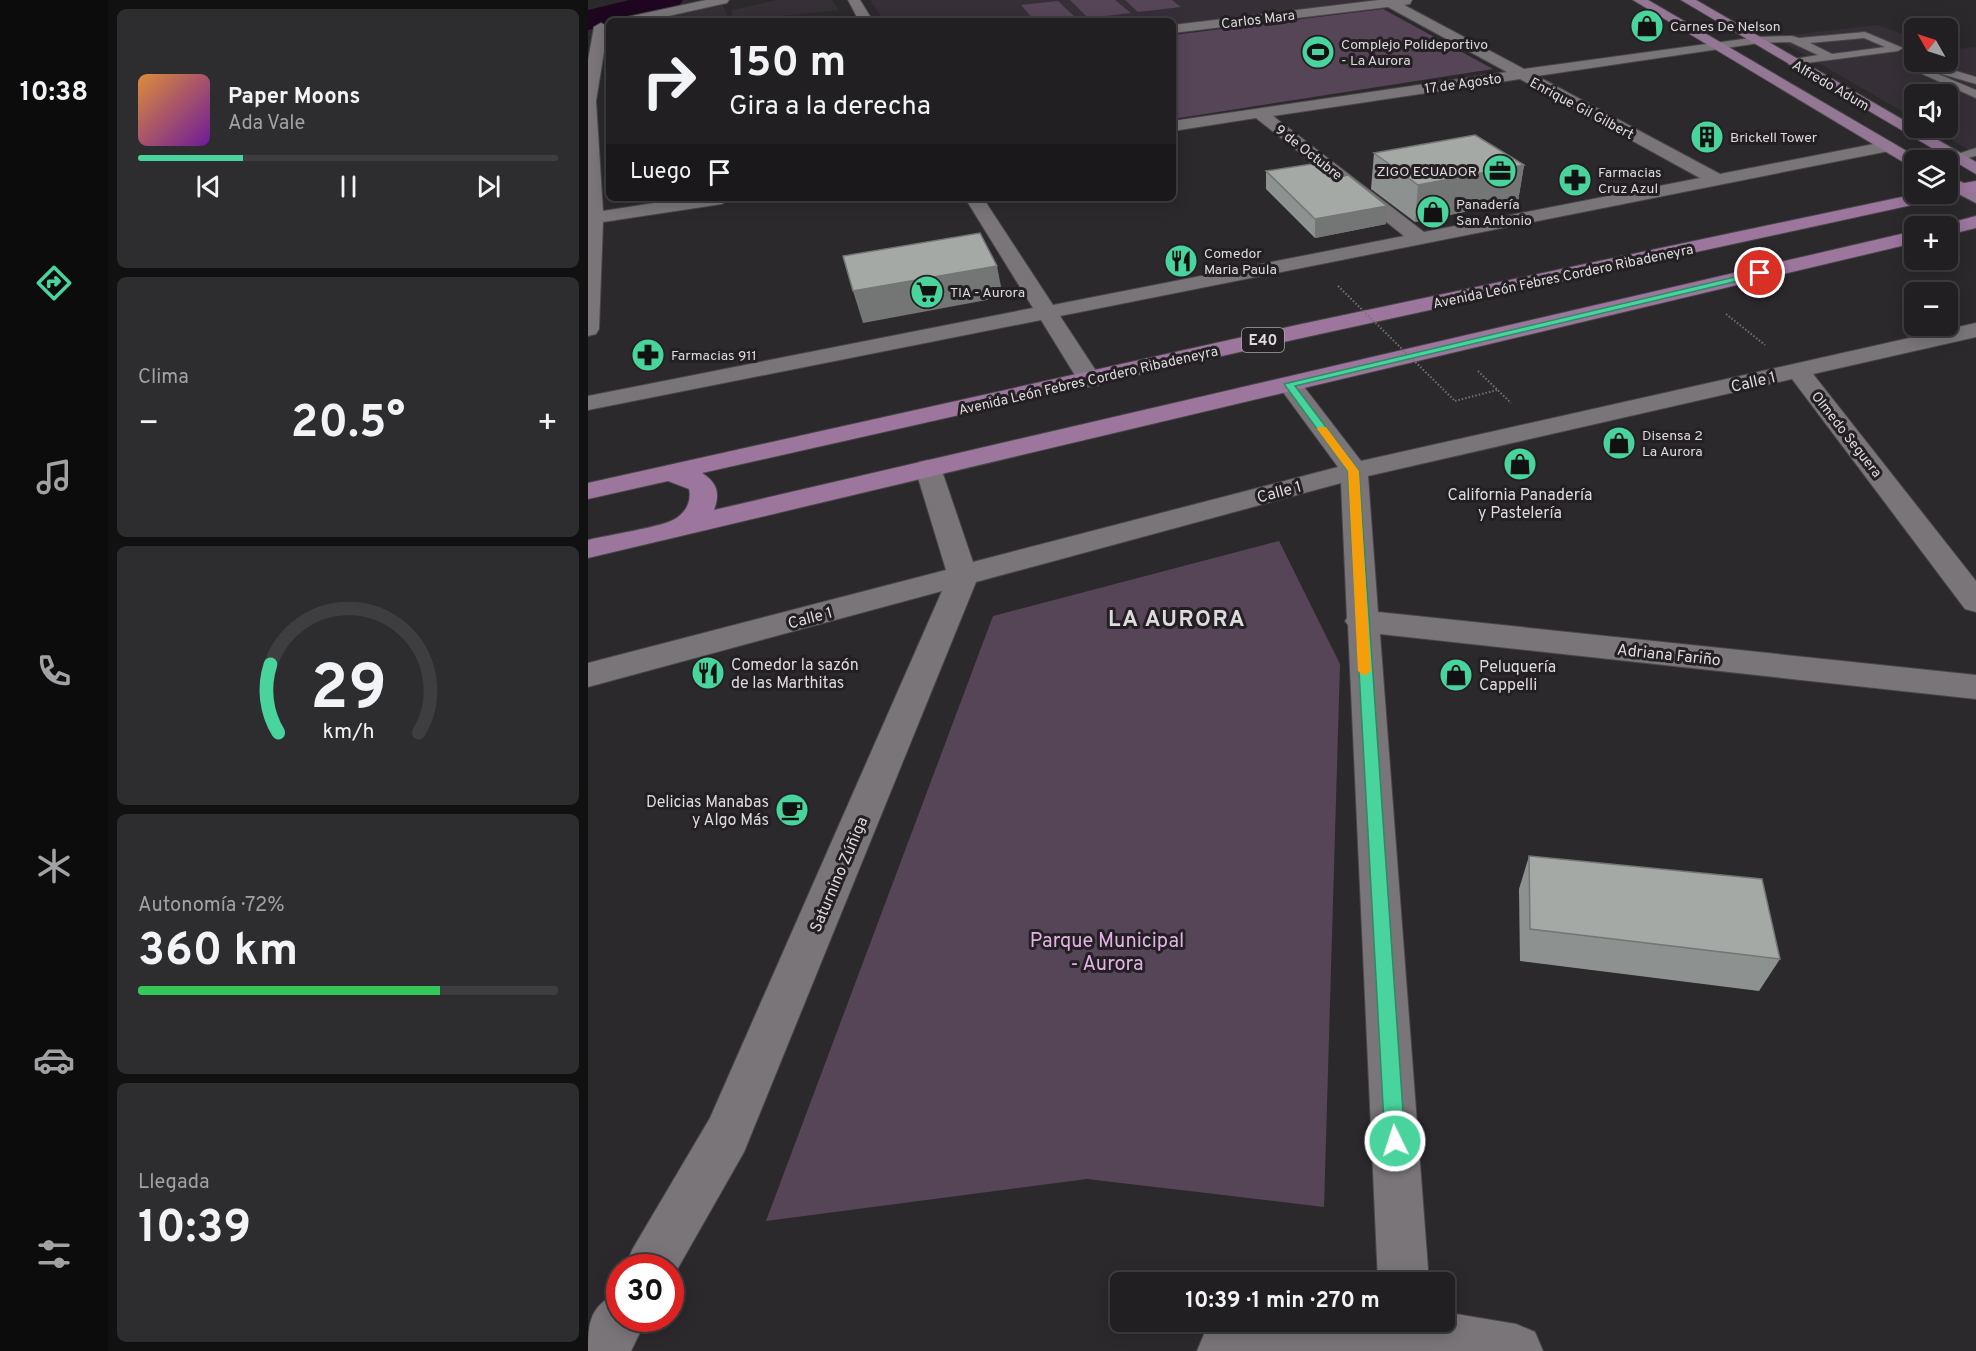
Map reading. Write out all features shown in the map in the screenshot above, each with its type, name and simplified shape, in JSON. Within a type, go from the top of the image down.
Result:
[{"type":"highway","name":"Avenida León Febres Cordero Ribadeneyra","points":[[588,549],[928,468],[1294,357],[1904,203]]},
{"type":"highway","points":[[1958,226],[1976,222]]},
{"type":"highway","name":"Avenida León Febres Cordero Ribadeneyra","points":[[588,491],[1161,364],[1294,357],[1334,373],[1904,239]]},
{"type":"highway","points":[[1161,364],[1175,370],[1184,392]]},
{"type":"highway","points":[[876,428],[855,439],[843,453],[845,463],[859,476],[883,479]]},
{"type":"highway","points":[[668,473],[689,477],[702,485],[705,497],[699,512],[683,526]]},
{"type":"main road","name":"Alfredo Adum","points":[[1639,0],[1904,154]]},
{"type":"main road","name":"Alfredo Adum","points":[[1687,0],[1941,150]]},
{"type":"main road","name":"Alfredo Adum","points":[[1958,160],[1976,169]]},
{"type":"street","points":[[642,18],[723,0]]},
{"type":"street","points":[[854,0],[864,18]]},
{"type":"street","name":"Carlos Mara","points":[[1176,29],[1414,0]]},
{"type":"street","name":"Enrique Gil Gilbert","points":[[1387,2],[1716,179]]},
{"type":"street","points":[[588,329],[591,218],[588,101],[599,27]]},
{"type":"street","name":"17 de Agosto","points":[[1176,126],[1753,40]]},
{"type":"street","points":[[588,101],[606,99]]},
{"type":"street","name":"9 de Octubre","points":[[1258,112],[1418,237]]},
{"type":"street","points":[[588,403],[1418,237],[1889,146]]},
{"type":"street","points":[[591,218],[702,201]]},
{"type":"street","points":[[976,201],[1090,380]]},
{"type":"street","name":"Calle 1","points":[[588,675],[963,577],[1354,471],[1976,330]]},
{"type":"street","points":[[1294,357],[1354,471],[1361,621],[1404,1272]]},
{"type":"street","name":"Olmedo Seguera","points":[[1798,371],[1976,602]]},
{"type":"street","points":[[928,468],[963,577]]},
{"type":"street","name":"Saturnino Zúñiga","points":[[658,1254],[727,1135],[963,577]]},
{"type":"street","name":"Adriana Fariño","points":[[1361,621],[1976,687]]},
{"type":"street","points":[[602,1351],[613,1332]]},
{"type":"street","points":[[1224,1351],[1344,1332]]},
{"type":"street","points":[[1445,1332],[1516,1351]]},
{"type":"lane","points":[[1739,31],[1790,27]]},
{"type":"lane","points":[[1792,62],[1898,48],[1865,35],[1801,41]]},
{"type":"lane","points":[[1753,40],[1787,38],[1801,41],[1831,57]]},
{"type":"lane","points":[[1976,81],[1933,67],[1917,69],[1976,94]]},
{"type":"lane","points":[[1958,157],[1976,152]]},
{"type":"path","points":[[1338,286],[1455,401],[1497,390]]},
{"type":"path","points":[[1694,289],[1798,371]]},
{"type":"path","points":[[1451,346],[1539,430]]},
{"type":"shaded area","points":[[777,0],[832,0],[839,10],[761,18],[732,18],[732,10]]},
{"type":"shaded area","points":[[870,0],[1367,0],[1371,2],[1176,25],[1176,18],[882,18]]},
{"type":"shaded area","points":[[723,5],[728,18],[660,18]]},
{"type":"shaded area","points":[[1877,25],[1904,34],[1904,72],[1958,72],[1958,49],[1976,47],[1976,154],[1948,138],[1958,138],[1958,84],[1904,84],[1904,112],[1773,37]]},
{"type":"green space","points":[[1070,0],[1115,0],[1131,13],[1088,18]]},
{"type":"green space","points":[[1125,0],[1172,0],[1181,7],[1138,12]]},
{"type":"green space","points":[[1058,1],[1076,18],[1032,18],[1021,5]]},
{"type":"green space","name":"Complejo Polideportivo - La Aurora","points":[[1383,9],[1493,69],[1176,119],[1176,35]]},
{"type":"green space","name":"Parque Municipal - Aurora","points":[[1279,541],[1340,664],[1324,1207],[1087,1179],[766,1221],[993,616]]},
{"type":"building","points":[[1475,135],[1524,165],[1418,185],[1374,153]]},
{"type":"building","points":[[1318,163],[1335,178],[1348,175],[1387,206],[1315,219],[1266,171]]},
{"type":"building","points":[[980,233],[997,266],[853,291],[843,256]]},
{"type":"building","points":[[1529,856],[1762,879],[1780,959],[1530,929]]},
{"type":"waterway","points":[[588,20],[667,0]]},
{"type":"slow traffic","points":[[1322,429],[1354,471],[1364,671]]},
{"type":"place","name":"Carnes De Nelson","points":[[1647,26]]},
{"type":"place","name":"Complejo Polideportivo - La Aurora","points":[[1318,52]]},
{"type":"place","name":"Brickell Tower","points":[[1707,137]]},
{"type":"place","name":"ZIGO ECUADOR","points":[[1500,171]]},
{"type":"place","name":"Farmacias Cruz Azul","points":[[1575,180]]},
{"type":"place","name":"Panadería San Antonio","points":[[1433,212]]},
{"type":"place","name":"Comedor Maria Paula","points":[[1181,261]]},
{"type":"place","name":"TIA - Aurora","points":[[927,292]]},
{"type":"place","name":"Farmacias 911","points":[[648,355]]},
{"type":"place","name":"Disensa 2 La Aurora","points":[[1619,443]]},
{"type":"place","name":"California Panadería y Pastelería","points":[[1520,464]]},
{"type":"place","name":"Comedor la sazón de las Marthitas","points":[[708,673]]},
{"type":"place","name":"Peluquería Cappelli","points":[[1456,675]]},
{"type":"place","name":"Delicias Manabas y Algo Más","points":[[792,810]]},
{"type":"district","name":"LA AURORA","points":[[1177,618]]},
{"type":"route","points":[[1395,1141],[1361,621],[1354,471],[1289,384],[1760,273]]}]
